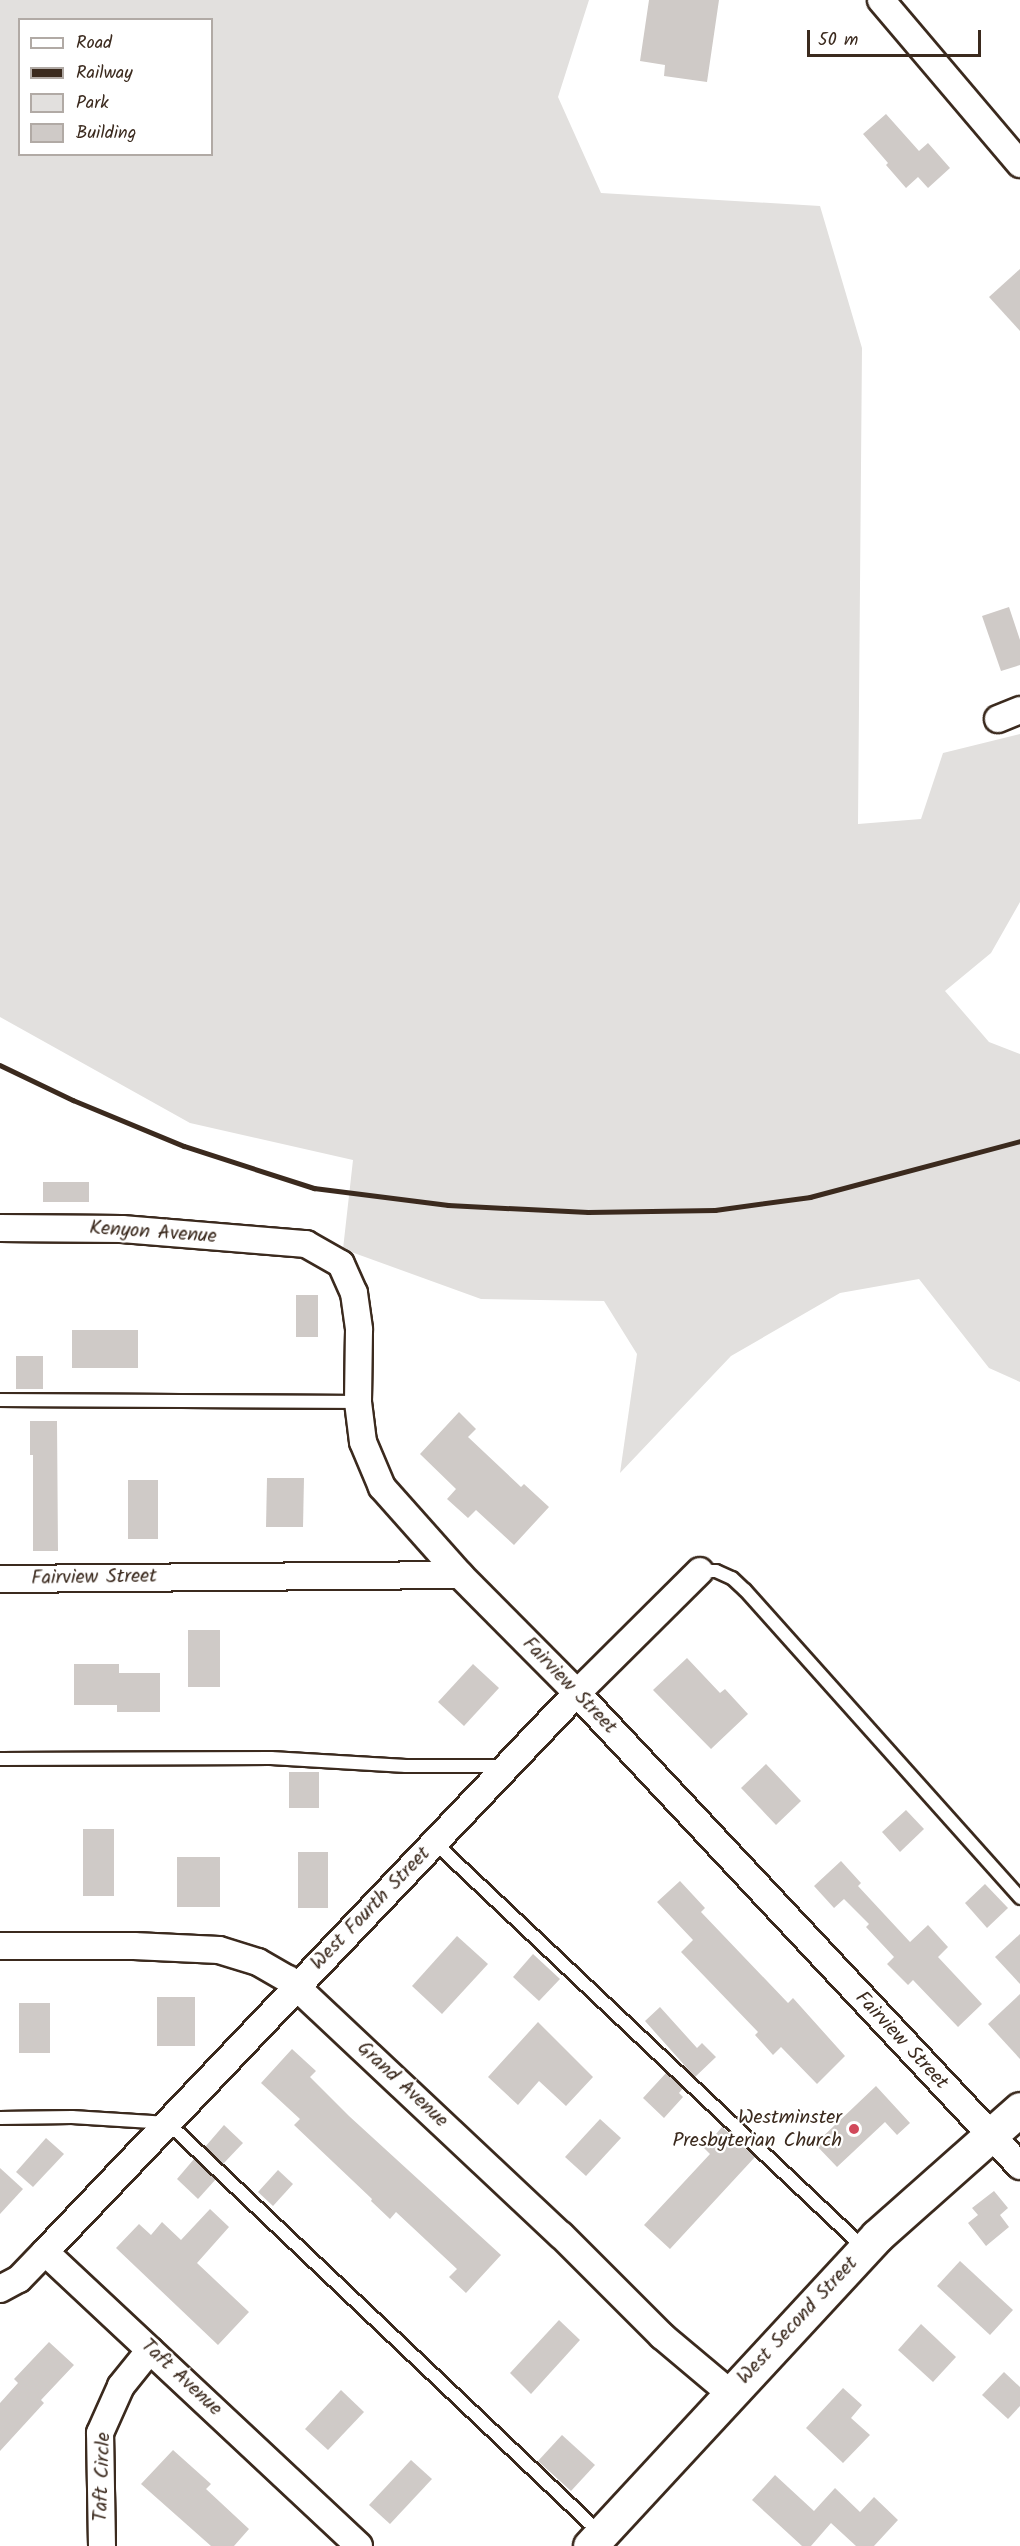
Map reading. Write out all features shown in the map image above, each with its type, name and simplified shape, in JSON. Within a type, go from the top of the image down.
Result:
[{"type":"main road","name":"West Second Street","points":[[595,2540],[865,2248],[1020,2109]]},
{"type":"street","points":[[881,0],[1020,164]]},
{"type":"street","name":"Kenyon Avenue","points":[[0,1228],[122,1230],[306,1244],[340,1264],[354,1293],[359,1330],[358,1402]]},
{"type":"street","points":[[358,1402],[363,1442],[382,1487],[460,1575]]},
{"type":"street","name":"West Fourth Street","points":[[45,2252],[577,1693],[700,1571]]},
{"type":"street","name":"Fairview Street","points":[[0,1579],[460,1575],[577,1693],[989,2136],[1020,2166]]},
{"type":"street","name":"Grand Avenue","points":[[0,1946],[134,1946],[219,1950],[258,1962],[297,1986],[561,2235],[662,2336],[731,2394]]},
{"type":"street","points":[[0,2289],[19,2279],[45,2252]]},
{"type":"street","name":"Taft Avenue","points":[[45,2252],[359,2546]]},
{"type":"street","name":"Taft Circle","points":[[102,2546],[100,2433],[121,2386],[150,2350]]},
{"type":"lane","points":[[0,1400],[358,1402]]},
{"type":"lane","points":[[700,1571],[716,1571],[732,1578],[745,1590],[1020,1898]]},
{"type":"lane","points":[[0,1759],[271,1758],[406,1766],[507,1766]]},
{"type":"lane","points":[[434,1842],[865,2248]]},
{"type":"lane","points":[[0,2118],[72,2117],[168,2123],[595,2540]]},
{"type":"green space","points":[[0,0],[589,0],[558,97],[601,193],[820,206],[862,348],[858,824],[921,819],[943,753],[1020,734],[1020,902],[991,953],[945,991],[989,1042],[1020,1054],[1020,1382],[989,1368],[919,1279],[840,1293],[731,1356],[620,1473],[637,1354],[604,1301],[481,1299],[343,1249],[353,1160],[190,1123],[0,1017]]},
{"type":"building","points":[[649,0],[719,0],[707,82],[664,76],[665,65],[640,61]]},
{"type":"building","points":[[886,114],[919,151],[928,143],[950,168],[928,188],[918,177],[906,188],[863,134]]},
{"type":"building","points":[[1020,269],[1020,331],[989,297]]},
{"type":"building","points":[[1009,607],[1020,640],[1020,665],[1001,671],[982,616]]},
{"type":"building","points":[[43,1182],[89,1182],[89,1202],[43,1202]]},
{"type":"building","points":[[296,1295],[318,1295],[318,1337],[296,1337]]},
{"type":"building","points":[[72,1330],[138,1330],[138,1368],[72,1368]]},
{"type":"building","points":[[16,1356],[43,1356],[43,1389],[16,1389]]},
{"type":"building","points":[[459,1412],[476,1429],[468,1437],[521,1487],[524,1484],[549,1507],[514,1545],[476,1510],[468,1518],[447,1499],[456,1489],[420,1454]]},
{"type":"building","points":[[30,1421],[57,1421],[58,1551],[33,1551],[33,1455],[30,1455]]},
{"type":"building","points":[[267,1478],[304,1478],[303,1527],[266,1527]]},
{"type":"building","points":[[128,1480],[158,1480],[158,1539],[128,1539]]},
{"type":"building","points":[[188,1630],[220,1630],[220,1687],[188,1687]]},
{"type":"building","points":[[687,1658],[720,1693],[725,1689],[748,1714],[711,1749],[653,1690]]},
{"type":"building","points":[[74,1664],[119,1664],[119,1673],[160,1673],[160,1712],[117,1712],[117,1705],[74,1705]]},
{"type":"building","points":[[473,1664],[499,1688],[464,1726],[438,1702]]},
{"type":"building","points":[[766,1764],[801,1801],[776,1825],[741,1788]]},
{"type":"building","points":[[289,1772],[319,1772],[319,1808],[289,1808]]},
{"type":"building","points":[[906,1810],[924,1829],[900,1852],[882,1832]]},
{"type":"building","points":[[83,1829],[114,1829],[114,1896],[83,1896]]},
{"type":"building","points":[[298,1852],[328,1852],[328,1908],[298,1908]]},
{"type":"building","points":[[177,1857],[220,1857],[220,1907],[177,1907]]},
{"type":"building","points":[[841,1861],[861,1883],[858,1886],[910,1942],[928,1925],[948,1947],[938,1957],[982,2004],[958,2027],[913,1980],[908,1985],[887,1964],[894,1957],[866,1927],[869,1924],[844,1899],[834,1908],[814,1886]]},
{"type":"building","points":[[680,1881],[705,1908],[701,1912],[788,2003],[793,1998],[845,2056],[817,2084],[781,2047],[773,2055],[755,2035],[758,2032],[681,1952],[693,1940],[657,1902]]},
{"type":"building","points":[[985,1884],[1008,1908],[987,1928],[965,1903]]},
{"type":"building","points":[[1020,1934],[1020,1984],[995,1957]]},
{"type":"building","points":[[457,1936],[488,1964],[442,2014],[412,1986]]},
{"type":"building","points":[[533,1954],[560,1979],[539,2001],[513,1977]]},
{"type":"building","points":[[1020,1994],[1020,2059],[988,2024]]},
{"type":"building","points":[[157,1997],[195,1997],[195,2046],[157,2046]]},
{"type":"building","points":[[19,2003],[50,2003],[50,2053],[19,2053]]},
{"type":"building","points":[[660,2007],[697,2048],[702,2043],[716,2057],[695,2077],[645,2021]]},
{"type":"building","points":[[538,2022],[593,2077],[566,2106],[539,2081],[518,2105],[488,2077]]},
{"type":"building","points":[[292,2049],[316,2071],[310,2077],[349,2116],[501,2255],[466,2293],[449,2277],[457,2269],[396,2212],[390,2219],[371,2201],[372,2199],[294,2125],[300,2119],[261,2083]]},
{"type":"building","points":[[666,2073],[683,2088],[679,2093],[683,2097],[664,2118],[643,2098]]},
{"type":"building","name":"Westminster Presbyterian Church","points":[[876,2086],[910,2123],[897,2135],[885,2122],[837,2167],[815,2144]]},
{"type":"building","points":[[600,2119],[621,2138],[586,2176],[565,2157]]},
{"type":"building","points":[[224,2125],[243,2143],[223,2164],[205,2147]]},
{"type":"building","points":[[722,2127],[755,2157],[670,2249],[644,2225],[710,2154],[704,2148]]},
{"type":"building","points":[[46,2138],[64,2154],[33,2187],[16,2172]]},
{"type":"building","points":[[194,2159],[216,2179],[198,2199],[177,2179]]},
{"type":"building","points":[[0,2168],[23,2189],[0,2214]]},
{"type":"building","points":[[278,2170],[293,2184],[273,2206],[258,2192]]},
{"type":"building","points":[[994,2191],[1008,2208],[1000,2215],[1009,2227],[986,2246],[968,2223],[978,2215],[972,2208]]},
{"type":"building","points":[[210,2209],[229,2227],[197,2263],[249,2312],[218,2345],[116,2248],[139,2224],[151,2235],[162,2222],[181,2240]]},
{"type":"building","points":[[960,2261],[1013,2310],[990,2335],[937,2286]]},
{"type":"building","points":[[559,2320],[580,2340],[531,2394],[510,2373]]},
{"type":"building","points":[[921,2324],[956,2357],[933,2382],[898,2350]]},
{"type":"building","points":[[49,2342],[74,2365],[41,2400],[44,2403],[0,2451],[0,2403],[18,2383],[14,2379]]},
{"type":"building","points":[[1004,2372],[1020,2387],[1020,2406],[1008,2419],[982,2395]]},
{"type":"building","points":[[843,2388],[862,2405],[851,2418],[870,2435],[843,2463],[806,2428]]},
{"type":"building","points":[[341,2390],[364,2412],[328,2450],[305,2429]]},
{"type":"building","points":[[562,2435],[595,2465],[571,2491],[538,2461]]},
{"type":"building","points":[[173,2450],[211,2484],[206,2489],[249,2529],[234,2546],[211,2546],[141,2484]]},
{"type":"building","points":[[411,2460],[432,2479],[390,2524],[369,2505]]},
{"type":"building","points":[[775,2475],[814,2511],[835,2488],[860,2512],[874,2497],[898,2520],[874,2546],[856,2546],[831,2523],[811,2546],[802,2546],[752,2500]]},
{"type":"railway","points":[[0,1065],[73,1100],[184,1146],[314,1188],[448,1205],[588,1212],[715,1210],[810,1197],[1020,1141]]},
{"type":"place","name":"Westminster Presbyterian Church","points":[[854,2129]]}]
